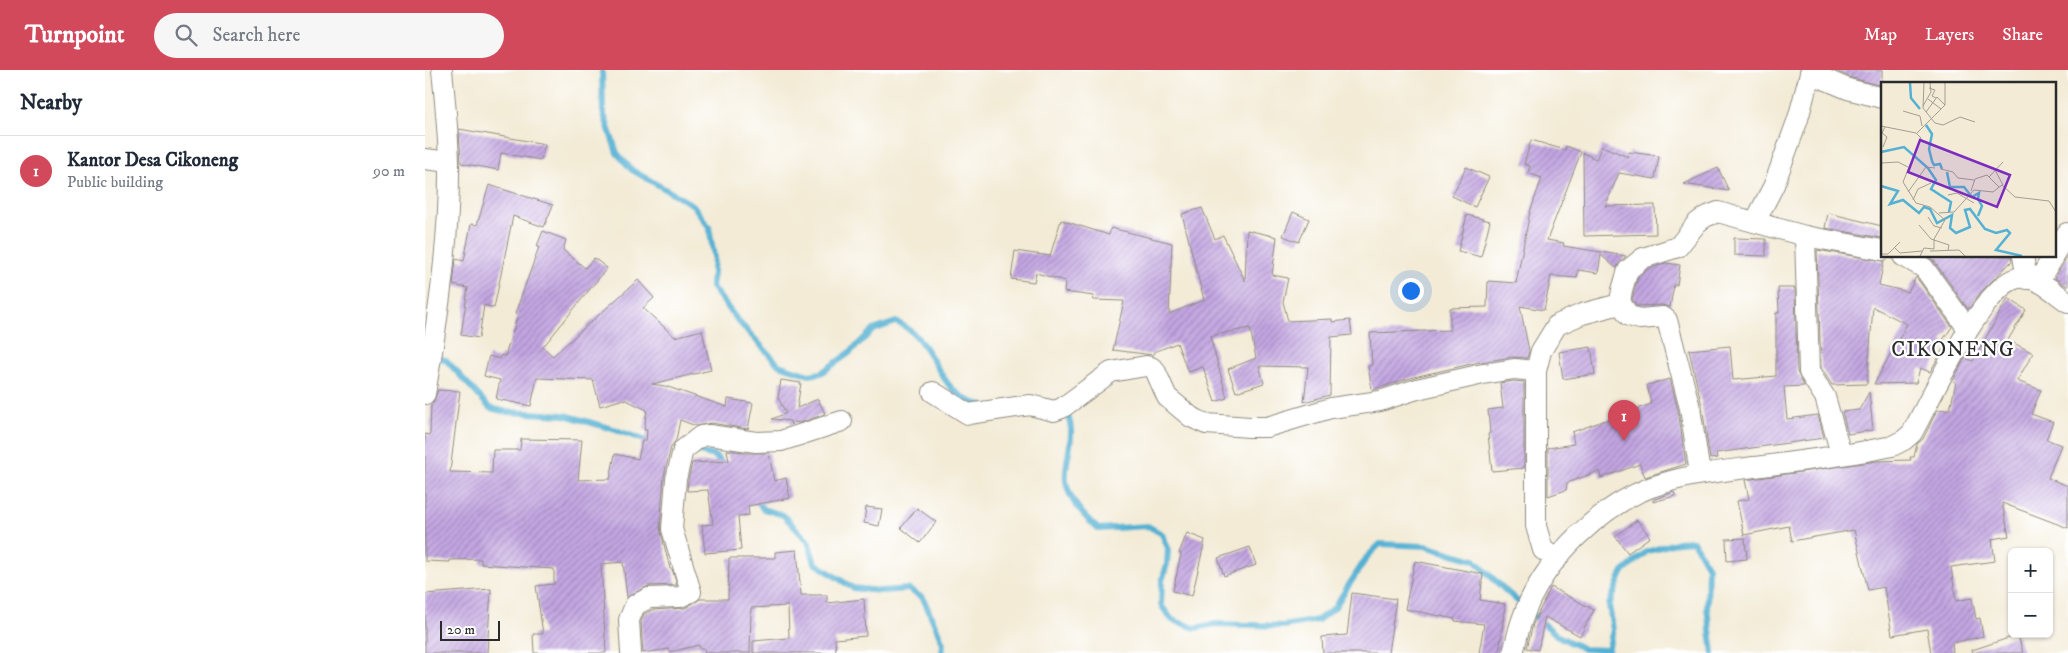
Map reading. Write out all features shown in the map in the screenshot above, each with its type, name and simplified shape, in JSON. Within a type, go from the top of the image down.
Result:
[{"type":"street","points":[[425,394],[434,342],[446,233],[449,162],[442,70]]},
{"type":"street","points":[[1755,222],[1774,185],[1798,120],[1810,72],[1848,89],[1881,98]]},
{"type":"street","points":[[425,159],[449,162]]},
{"type":"street","points":[[1701,474],[1690,408],[1667,320],[1663,317],[1640,319],[1629,316],[1621,302],[1622,290],[1628,270],[1643,258],[1678,247],[1688,233],[1705,217],[1718,212],[1805,236],[1881,250]]},
{"type":"street","points":[[2055,253],[2067,233]]},
{"type":"street","points":[[1805,236],[1809,372],[1825,397],[1841,454]]},
{"type":"street","points":[[1906,258],[1924,268],[1968,329]]},
{"type":"street","points":[[2024,258],[2033,280]]},
{"type":"street","points":[[2033,280],[2051,258]]},
{"type":"street","points":[[1513,653],[1522,619],[1536,590],[1557,558],[1603,514],[1630,497],[1663,483],[1701,474],[1892,446],[1904,440],[1912,433],[1968,329],[1996,291],[2017,278],[2033,280],[2068,302]]},
{"type":"street","points":[[1557,558],[1543,550],[1536,526],[1536,371],[1541,352],[1557,325],[1588,312],[1621,302]]},
{"type":"street","points":[[933,392],[967,414],[1030,406],[1053,411],[1062,408],[1111,372],[1146,366],[1155,370],[1167,397],[1191,417],[1206,424],[1267,427],[1331,408],[1380,401],[1417,389],[1483,374],[1513,369],[1536,371]]},
{"type":"street","points":[[631,653],[629,620],[635,605],[649,598],[681,597],[691,592],[672,529],[676,479],[683,450],[701,436],[709,435],[756,442],[781,441],[842,421]]},
{"type":"building","points":[[1834,70],[1882,70],[1881,86],[1852,78]]},
{"type":"building","points":[[459,129],[545,144],[541,160],[501,153],[498,170],[461,163]]},
{"type":"building","points":[[1531,140],[1565,150],[1566,146],[1581,152],[1547,240],[1564,243],[1563,246],[1626,256],[1616,268],[1601,255],[1598,273],[1578,270],[1577,278],[1551,276],[1544,310],[1520,306],[1529,351],[1527,358],[1512,357],[1480,362],[1414,377],[1372,390],[1368,366],[1372,365],[1370,333],[1450,330],[1450,308],[1487,307],[1488,281],[1516,283],[1530,212],[1542,178],[1528,173],[1530,166],[1524,164]]},
{"type":"building","points":[[1602,146],[1628,157],[1629,152],[1659,156],[1655,179],[1619,173],[1605,206],[1655,205],[1656,234],[1584,236],[1583,153],[1596,159]]},
{"type":"building","points":[[1466,167],[1489,177],[1475,207],[1452,196]]},
{"type":"building","points":[[1718,168],[1729,191],[1684,184]]},
{"type":"building","points":[[489,185],[553,205],[544,227],[513,216],[494,308],[484,305],[479,338],[461,335],[468,288],[453,285],[456,259],[464,261],[471,224],[477,225]]},
{"type":"building","points":[[1202,208],[1215,239],[1223,235],[1245,281],[1247,230],[1277,237],[1272,275],[1288,278],[1283,302],[1288,321],[1332,319],[1332,322],[1350,320],[1352,335],[1331,337],[1330,395],[1304,402],[1308,367],[1259,366],[1264,383],[1236,392],[1228,369],[1256,358],[1250,328],[1210,336],[1227,398],[1215,402],[1203,367],[1188,372],[1177,343],[1154,352],[1153,355],[1113,350],[1124,301],[1093,300],[1094,296],[1064,292],[1065,281],[1036,273],[1034,282],[1011,279],[1015,251],[1050,256],[1061,220],[1109,235],[1111,228],[1172,243],[1169,314],[1204,300],[1182,214]]},
{"type":"building","points":[[1293,212],[1309,219],[1299,242],[1283,236]]},
{"type":"building","points":[[1828,213],[1881,226],[1881,238],[1825,228]]},
{"type":"building","points":[[1467,215],[1490,221],[1481,257],[1458,251]]},
{"type":"building","points":[[543,231],[566,240],[563,250],[585,268],[594,258],[607,268],[543,347],[553,356],[638,280],[654,298],[643,308],[675,337],[702,330],[711,370],[652,384],[665,386],[727,407],[728,399],[753,403],[748,429],[711,423],[696,426],[680,420],[676,440],[671,447],[664,476],[660,528],[670,569],[672,569],[677,585],[648,586],[627,597],[623,562],[601,564],[606,653],[534,653],[533,634],[543,634],[536,586],[554,584],[554,569],[481,564],[481,559],[450,560],[450,562],[425,561],[425,434],[430,435],[431,404],[438,390],[460,391],[450,472],[492,473],[493,450],[520,450],[521,439],[582,440],[578,480],[610,479],[615,454],[638,459],[642,441],[646,441],[647,430],[644,430],[647,410],[624,399],[600,406],[593,380],[537,378],[531,406],[496,399],[500,380],[484,376],[489,356],[499,359],[501,355],[505,356],[518,315],[515,314]]},
{"type":"building","points":[[1734,238],[1766,239],[1766,256],[1734,255]]},
{"type":"building","points":[[1817,250],[1884,261],[1879,285],[1908,292],[1916,277],[1952,327],[1942,341],[1946,344],[1930,372],[1920,368],[1916,383],[1874,384],[1907,324],[1873,307],[1867,384],[1832,385],[1821,368]]},
{"type":"building","points":[[2068,256],[2068,287],[2055,278]]},
{"type":"building","points":[[1930,258],[2011,258],[2012,261],[1981,292],[1968,309],[1934,261]]},
{"type":"building","points":[[1666,263],[1680,265],[1677,285],[1674,285],[1670,307],[1662,305],[1637,306],[1632,299],[1638,277],[1649,269]]},
{"type":"building","points":[[1778,288],[1795,288],[1797,372],[1804,386],[1784,387],[1787,419],[1818,415],[1824,438],[1716,453],[1717,458],[1710,459],[1702,406],[1689,350],[1730,346],[1733,380],[1776,376],[1776,313],[1779,313]]},
{"type":"building","points":[[2008,298],[2026,310],[2008,340],[2033,353],[2017,381],[2041,390],[2031,414],[2053,422],[2046,439],[2061,445],[2048,478],[2068,486],[2068,528],[2002,503],[2009,536],[1992,539],[1995,561],[1951,567],[1956,601],[1972,598],[1976,619],[1980,618],[1983,636],[1952,643],[1953,653],[1931,653],[1927,629],[1892,635],[1884,587],[1868,590],[1854,530],[1792,541],[1789,526],[1744,535],[1737,501],[1749,499],[1745,480],[1877,461],[1911,460],[1910,457],[1914,457],[1917,444],[1923,439],[1937,410],[1950,409],[1956,382],[1953,381],[1965,358],[1973,361]]},
{"type":"building","points":[[1591,347],[1595,374],[1563,379],[1559,352]]},
{"type":"building","points":[[1670,379],[1678,410],[1686,464],[1645,477],[1640,464],[1601,478],[1599,471],[1567,483],[1566,490],[1548,496],[1548,448],[1574,444],[1572,432],[1651,404],[1647,385]]},
{"type":"building","points":[[781,380],[801,383],[797,408],[818,399],[825,414],[799,423],[795,422],[791,425],[790,421],[772,419],[786,413],[778,398]]},
{"type":"building","points":[[1524,382],[1524,468],[1492,471],[1488,434],[1490,433],[1488,410],[1503,408],[1500,383]]},
{"type":"building","points":[[1869,392],[1873,430],[1848,434],[1842,412],[1859,410]]},
{"type":"building","points":[[727,450],[743,453],[769,453],[774,481],[786,478],[790,498],[748,506],[749,515],[738,516],[741,550],[705,553],[702,525],[713,524],[708,490],[687,491],[688,481],[692,463],[729,461]]},
{"type":"building","points":[[1674,492],[1675,496],[1653,502],[1653,500]]},
{"type":"building","points":[[866,507],[882,509],[879,526],[864,523]]},
{"type":"building","points":[[917,508],[936,522],[920,543],[901,528]]},
{"type":"building","points":[[1637,520],[1650,537],[1628,553],[1615,536]]},
{"type":"building","points":[[1187,533],[1205,540],[1192,596],[1173,591],[1181,554],[1179,553]]},
{"type":"building","points":[[1745,538],[1747,559],[1727,561],[1726,539]]},
{"type":"building","points":[[1250,547],[1256,565],[1224,576],[1218,558]]},
{"type":"building","points":[[797,550],[801,595],[827,595],[827,603],[864,599],[866,636],[835,639],[836,653],[753,653],[753,641],[789,638],[788,606],[751,608],[750,653],[705,653],[704,649],[700,649],[699,645],[670,652],[669,649],[643,653],[641,622],[644,614],[652,610],[685,608],[700,599],[728,599],[729,558],[775,558],[775,552]]},
{"type":"building","points":[[1415,561],[1483,574],[1480,600],[1505,604],[1499,653],[1479,653],[1484,624],[1455,621],[1455,619],[1405,609]]},
{"type":"building","points":[[1551,587],[1594,610],[1580,636],[1545,617],[1538,650],[1527,648],[1533,624]]},
{"type":"building","points":[[491,589],[487,653],[425,653],[425,594]]},
{"type":"building","points":[[1352,593],[1396,599],[1388,653],[1323,653],[1322,637],[1347,635]]},
{"type":"building","points":[[2009,638],[2019,638],[2023,653],[1973,653],[1972,650]]},
{"type":"waterway","points":[[602,70],[603,112],[617,153],[632,170],[693,205],[709,227],[714,257],[712,287],[739,322],[779,365],[809,375],[821,373],[848,354],[873,330],[896,322],[920,340],[954,390],[966,400],[982,405]]},
{"type":"waterway","points":[[433,356],[446,360],[490,408],[507,412],[565,415],[652,443]]},
{"type":"waterway","points":[[1063,409],[1071,426],[1066,472],[1066,481],[1070,495],[1098,529],[1148,526],[1162,534],[1168,548],[1167,564],[1162,581],[1161,605],[1172,620],[1195,628],[1215,624],[1283,626],[1318,620],[1334,608],[1367,557],[1380,544],[1425,546],[1474,560],[1507,592],[1558,636],[1584,649],[1608,650],[1613,630],[1609,605],[1622,573],[1646,552],[1678,542],[1693,541],[1708,567],[1707,608],[1713,653]]},
{"type":"waterway","points":[[691,450],[715,456],[725,467]]},
{"type":"waterway","points":[[756,498],[763,509],[783,515],[808,541],[815,563],[853,588],[880,591],[908,589],[923,598],[943,643],[942,653]]},
{"type":"place","name":"Kantor Desa Cikoneng","points":[[1624,441]]},
{"type":"district","name":"CIKONENG","points":[[1953,350]]}]
